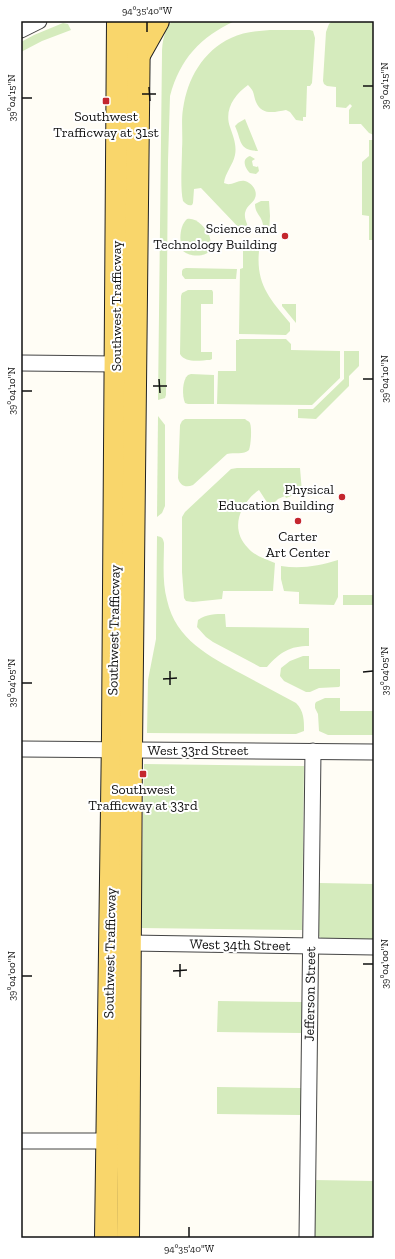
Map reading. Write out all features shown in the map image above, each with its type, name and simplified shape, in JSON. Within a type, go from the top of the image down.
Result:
[{"type":"main road","name":"Southwest Trafficway","points":[[118,21],[116,364],[122,749],[130,943],[128,1238]]},
{"type":"main road","name":"Southwest Trafficway","points":[[106,1238],[107,1141],[122,749],[139,21]]},
{"type":"main road","points":[[139,55],[158,21]]},
{"type":"street","points":[[21,30],[39,21]]},
{"type":"street","points":[[21,363],[116,364]]},
{"type":"street","name":"West 33rd Street","points":[[21,749],[374,752]]},
{"type":"street","name":"Jefferson Street","points":[[308,1238],[313,751]]},
{"type":"street","name":"West 34th Street","points":[[130,943],[374,947]]},
{"type":"street","points":[[21,1141],[107,1141]]},
{"type":"green space","points":[[172,21],[235,21],[211,34],[193,51],[179,71],[170,96],[166,395],[165,398],[158,400],[162,50],[165,33]]},
{"type":"green space","points":[[332,21],[374,21],[374,135],[369,133],[361,124],[349,124],[349,110],[352,106],[350,104],[346,108],[336,107],[336,87],[327,86],[324,84],[326,32]]},
{"type":"green space","points":[[63,23],[68,24],[71,30],[42,41],[21,52],[21,42]]},
{"type":"green space","points":[[270,30],[313,31],[315,38],[312,83],[310,86],[307,86],[306,117],[303,117],[303,121],[296,120],[290,112],[286,110],[278,112],[265,111],[256,102],[253,91],[248,85],[238,93],[229,109],[228,121],[234,141],[235,151],[234,159],[224,183],[229,184],[245,181],[252,185],[255,190],[255,198],[245,213],[248,231],[241,230],[201,188],[194,189],[192,205],[189,205],[183,201],[181,183],[182,114],[188,87],[198,67],[212,50],[240,34]]},
{"type":"green space","points":[[245,119],[258,151],[247,149],[240,140],[235,126]]},
{"type":"green space","points":[[369,140],[374,140],[374,240],[369,240],[369,216],[362,215],[362,162],[369,156]]},
{"type":"green space","points":[[250,156],[255,159],[252,161],[253,166],[258,166],[259,171],[256,174],[250,173],[245,166],[247,157]]},
{"type":"green space","points":[[261,201],[269,201],[269,233],[263,232],[263,223],[255,208],[255,204]]},
{"type":"green space","points":[[187,219],[197,221],[203,226],[210,237],[210,251],[207,253],[193,255],[183,251],[180,235],[182,226]]},
{"type":"green space","points":[[243,243],[260,243],[259,268],[261,278],[269,296],[290,323],[290,331],[286,335],[239,334],[240,269],[243,268]]},
{"type":"green space","points":[[186,268],[237,269],[236,279],[185,279],[182,275],[182,271]]},
{"type":"green space","points":[[188,290],[212,290],[213,292],[213,304],[201,304],[201,352],[212,352],[212,359],[210,360],[190,360],[186,359],[180,354],[181,296],[182,293]]},
{"type":"green space","points":[[282,304],[296,304],[296,323],[282,306]]},
{"type":"green space","points":[[286,339],[291,344],[291,350],[340,351],[340,378],[312,405],[217,404],[218,371],[236,371],[236,340]]},
{"type":"green space","points":[[344,351],[359,351],[359,366],[349,376],[349,386],[316,419],[298,418],[298,409],[313,409],[344,379]]},
{"type":"green space","points":[[191,374],[214,375],[214,404],[185,403],[183,392],[184,384],[186,377]]},
{"type":"green space","points":[[158,416],[165,425],[165,506],[162,513],[157,517]]},
{"type":"green space","points":[[185,419],[245,419],[250,422],[251,425],[249,450],[247,452],[227,454],[193,485],[184,486],[180,483],[178,478],[180,425]]},
{"type":"green space","points":[[300,468],[302,492],[286,498],[285,496],[278,499],[270,507],[259,490],[252,495],[242,509],[239,517],[239,533],[242,541],[248,548],[260,557],[275,563],[273,591],[223,591],[222,599],[193,602],[186,601],[184,598],[182,572],[182,517],[185,512],[231,469]]},
{"type":"green space","points":[[157,536],[162,538],[164,541],[165,593],[171,614],[178,626],[186,636],[206,653],[296,703],[302,712],[304,719],[304,731],[296,734],[147,733],[148,680],[156,639]]},
{"type":"green space","points":[[338,560],[338,597],[334,605],[299,604],[299,592],[284,591],[281,579],[281,566],[310,566]]},
{"type":"green space","points":[[343,595],[374,595],[374,605],[343,605]]},
{"type":"green space","points":[[225,614],[226,627],[309,628],[309,646],[296,647],[286,651],[276,657],[267,667],[260,667],[213,642],[197,627],[198,620],[201,618],[211,615]]},
{"type":"green space","points":[[303,656],[309,656],[309,669],[340,669],[340,686],[319,688],[306,692],[284,681],[280,676],[281,668],[290,661]]},
{"type":"green space","points":[[325,698],[340,698],[340,711],[374,711],[374,735],[328,735],[319,731],[318,714],[315,704],[316,702]]},
{"type":"green space","points":[[144,764],[304,766],[302,930],[141,928]]},
{"type":"green space","points":[[319,883],[374,884],[374,940],[322,939],[318,935]]},
{"type":"green space","points":[[218,1001],[303,1002],[303,1033],[217,1032]]},
{"type":"green space","points":[[217,1087],[301,1088],[301,1115],[217,1114]]},
{"type":"green space","points":[[314,1180],[374,1181],[374,1238],[313,1238]]},
{"type":"place","name":"Southwest Trafficway at 31st","points":[[106,101]]},
{"type":"place","name":"Science and Technology Building","points":[[285,236]]},
{"type":"place","name":"Physical Education Building","points":[[342,497]]},
{"type":"place","name":"Carter Art Center","points":[[298,521]]},
{"type":"place","name":"Southwest Trafficway at 33rd","points":[[143,774]]}]
